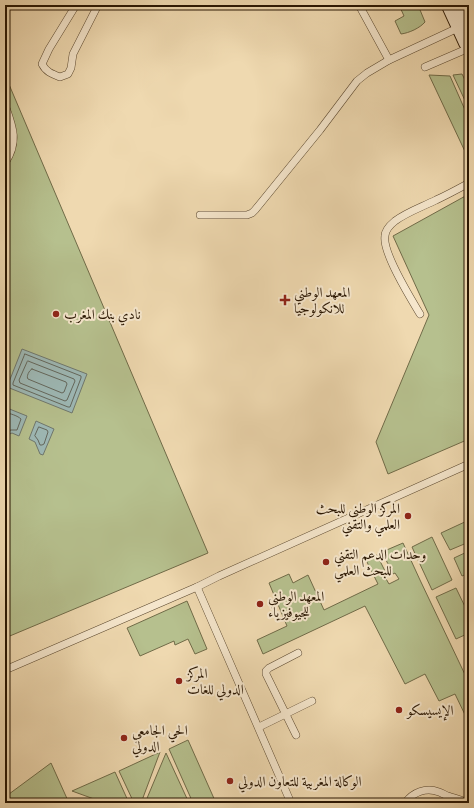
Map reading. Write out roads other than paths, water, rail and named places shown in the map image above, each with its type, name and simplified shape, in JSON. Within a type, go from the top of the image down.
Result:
[{"type":"street","points":[[452,5],[465,34]]},
{"type":"lane","points":[[76,5],[49,49],[42,64],[44,69],[49,73],[60,77],[68,74],[71,68],[73,54],[98,5]]},
{"type":"lane","points":[[359,5],[389,60]]},
{"type":"lane","points":[[200,215],[252,214],[320,130],[357,81],[367,72],[389,60],[465,34]]},
{"type":"lane","points":[[425,67],[469,48]]},
{"type":"lane","points":[[5,105],[12,125],[13,134],[13,145],[9,157],[5,163]]},
{"type":"lane","points":[[420,314],[392,262],[384,238],[386,231],[390,225],[400,218],[469,183]]},
{"type":"lane","points":[[5,670],[197,587],[469,464]]},
{"type":"lane","points":[[197,587],[291,803]]},
{"type":"lane","points":[[296,735],[267,676],[266,671],[298,653]]},
{"type":"lane","points":[[259,727],[312,701]]},
{"type":"lane","points":[[405,803],[413,794],[425,790],[432,790],[459,799],[466,803]]},
{"type":"water","points":[[22,349],[87,374],[72,413],[7,387]]},
{"type":"water","points":[[7,408],[27,416],[19,436],[12,433],[5,436],[5,413]]},
{"type":"water","points":[[36,421],[54,429],[43,455],[40,454],[35,442],[29,439]]},
{"type":"place","name":"المعهد الوطني للانكولوجيا","points":[[285,300]]},
{"type":"place","name":"نادي بنك المغرب","points":[[56,314]]},
{"type":"place","name":"المركز الوطني للبحث العلمي والتقني","points":[[408,516]]},
{"type":"place","name":"وحدات الدعم التقني للبحث العلمي","points":[[326,562]]},
{"type":"place","name":"المعهد الوطني للجيوفيزياء","points":[[260,604]]},
{"type":"place","name":"المركز الدولي للغات","points":[[179,681]]},
{"type":"place","name":"اﻹيسيسكو","points":[[399,710]]},
{"type":"place","name":"الحي الجامعي الدولي","points":[[124,738]]},
{"type":"place","name":"الوكالة المغربية للتعاون الدولي","points":[[230,781]]}]
